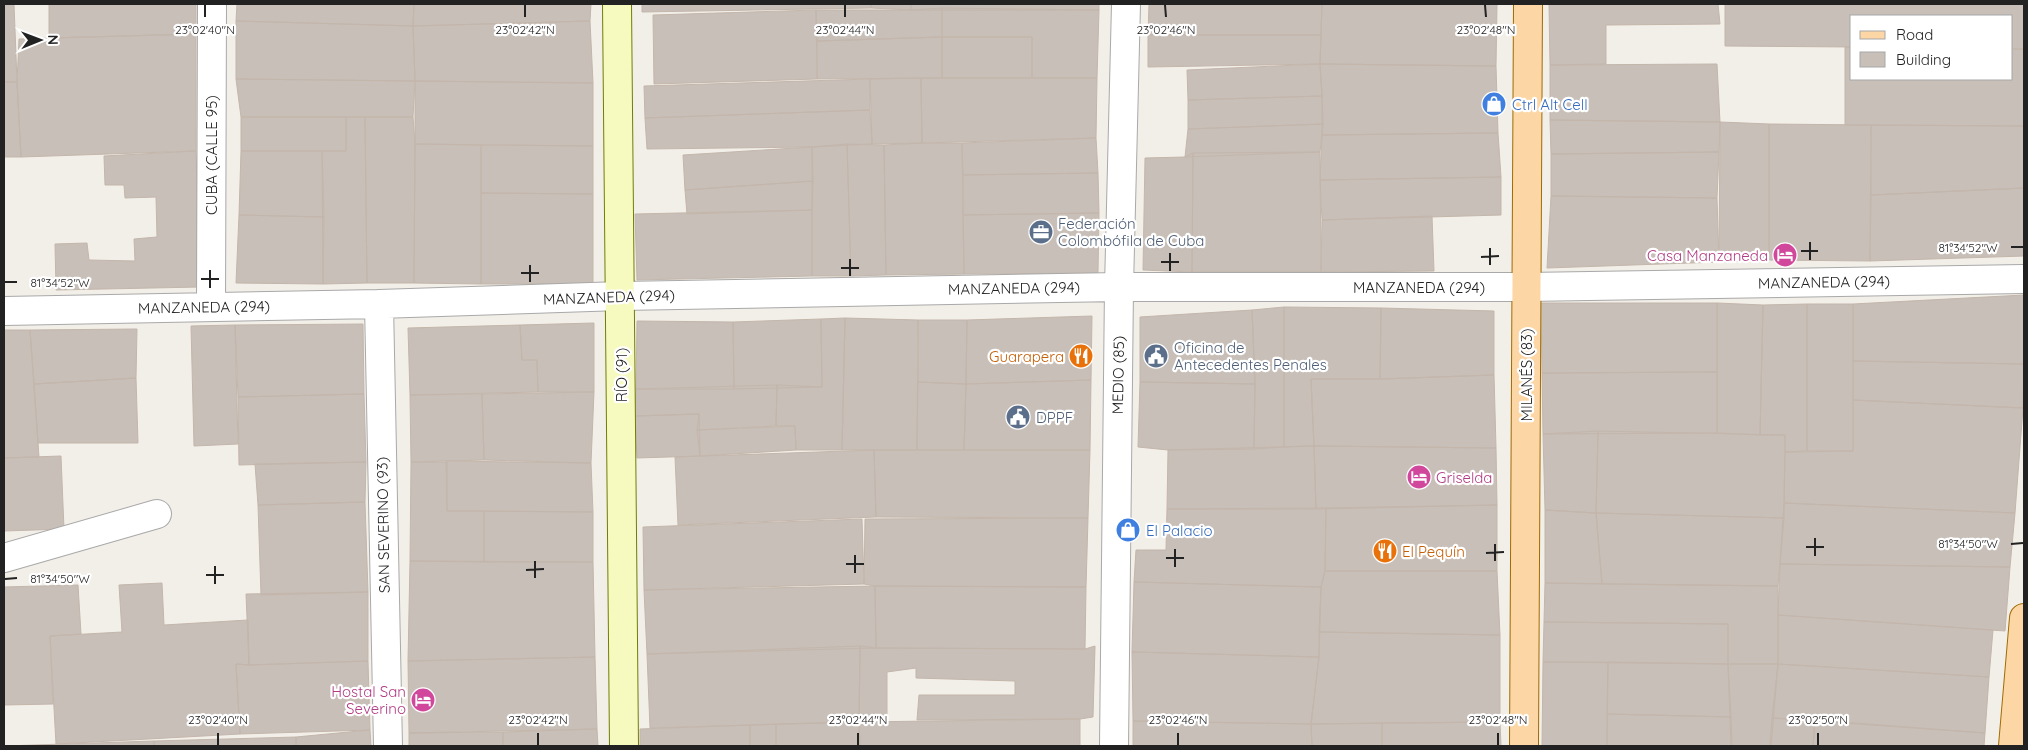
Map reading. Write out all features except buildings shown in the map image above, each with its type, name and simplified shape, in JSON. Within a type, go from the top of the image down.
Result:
[{"type":"main road","name":"MILANÉS (83)","points":[[1524,746],[1528,4]]},
{"type":"main road","points":[[2013,746],[2024,618]]},
{"type":"street","name":"CUBA (CALLE 95)","points":[[211,307],[212,4]]},
{"type":"street","name":"RÍO (91)","points":[[617,4],[624,746]]},
{"type":"street","name":"MEDIO (85)","points":[[1114,746],[1126,4]]},
{"type":"street","name":"MANZANEDA (294)","points":[[4,310],[379,304],[621,296],[1120,286],[1526,287],[2024,279]]},
{"type":"street","name":"SAN SEVERINO (93)","points":[[379,304],[388,746]]},
{"type":"street","points":[[4,558],[157,514]]},
{"type":"place","name":"Ctrl Alt Cell","points":[[1494,104]]},
{"type":"place","name":"Federación Colombófila de Cuba","points":[[1041,232]]},
{"type":"place","name":"Casa Manzaneda","points":[[1785,255]]},
{"type":"place","name":"Guarapera","points":[[1081,356]]},
{"type":"place","name":"Oficina de Antecedentes Penales","points":[[1156,356]]},
{"type":"place","name":"DPPF","points":[[1018,417]]},
{"type":"place","name":"Griselda","points":[[1419,477]]},
{"type":"place","name":"El Palacio","points":[[1128,530]]},
{"type":"place","name":"El Pequín","points":[[1385,551]]},
{"type":"place","name":"Hostal San Severino","points":[[423,700]]}]
